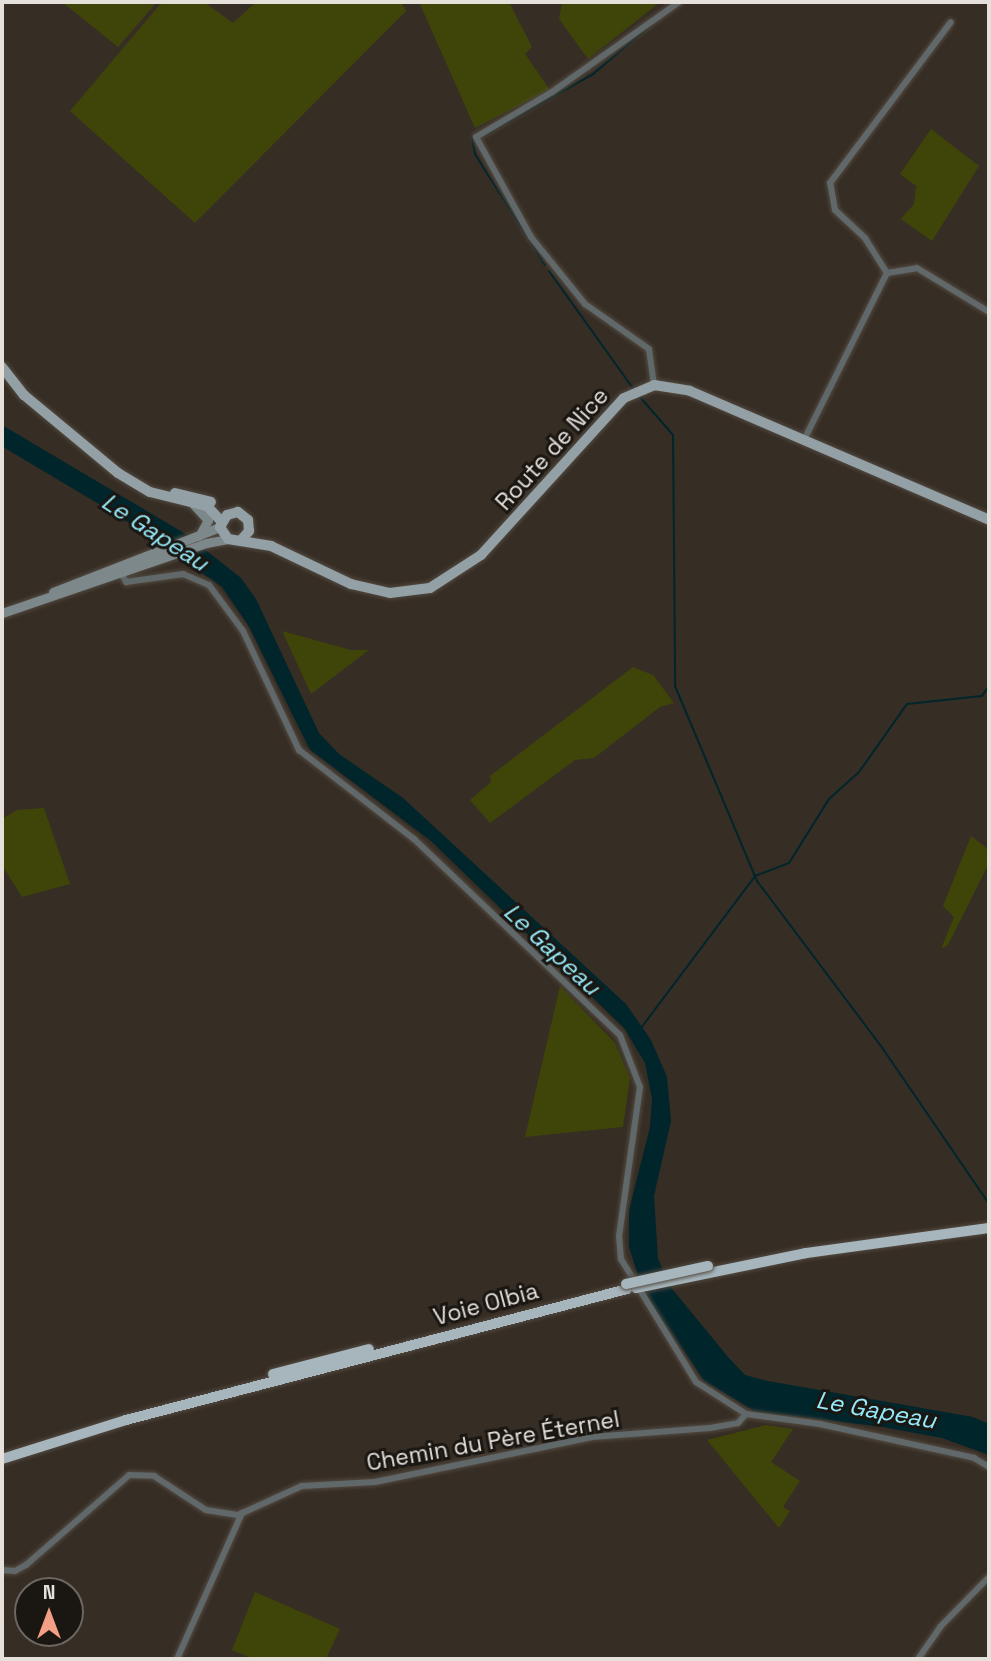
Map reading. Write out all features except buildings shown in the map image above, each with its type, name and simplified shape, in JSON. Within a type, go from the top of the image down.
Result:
[{"type":"highway","name":"Voie Olbia","points":[[2,1452],[295,1368],[627,1287],[709,1269],[989,1221]]},
{"type":"highway","name":"Voie Olbia","points":[[709,1269],[869,1243],[989,1228]]},
{"type":"highway","name":"Voie Olbia","points":[[2,1459],[164,1410],[627,1287]]},
{"type":"main road","points":[[2,368],[24,395],[131,481],[150,492],[213,509],[228,540]]},
{"type":"main road","points":[[654,385],[690,391],[989,520]]},
{"type":"main road","name":"Route de Nice","points":[[271,546],[376,592],[430,588],[457,574],[486,550],[624,398],[654,385]]},
{"type":"main road","points":[[131,481],[208,500],[230,513],[242,514],[249,527],[271,546]]},
{"type":"main road","points":[[190,502],[204,512],[208,520],[202,540]]},
{"type":"main road","points":[[6,612],[202,540],[230,513]]},
{"type":"main road","points":[[242,540],[249,527]]},
{"type":"main road","points":[[202,540],[242,540],[271,546]]},
{"type":"main road","points":[[6,612],[159,556]]},
{"type":"street","points":[[654,385],[649,349],[585,304],[531,237],[475,137],[552,92],[679,2]]},
{"type":"street","points":[[887,273],[865,238],[835,210],[830,183],[951,22]]},
{"type":"street","points":[[887,273],[917,268],[989,312]]},
{"type":"street","points":[[804,440],[887,273]]},
{"type":"street","points":[[120,572],[126,582],[136,583],[183,574],[209,586],[243,631],[299,750],[414,839],[621,1035],[640,1087],[619,1236],[621,1259],[696,1382],[746,1414],[820,1424],[974,1458],[989,1467]]},
{"type":"street","name":"Chemin du Père Éternel","points":[[2,1570],[15,1571],[26,1565],[129,1475],[154,1476],[206,1510],[223,1516],[242,1513],[302,1486],[375,1482],[592,1437],[710,1428],[738,1423],[746,1414]]},
{"type":"street","points":[[177,1659],[242,1513]]},
{"type":"street","points":[[918,1659],[940,1627],[989,1577]]},
{"type":"green space","points":[[62,2],[157,2],[118,47]]},
{"type":"green space","points":[[162,2],[204,2],[233,23],[256,2],[401,2],[406,11],[195,223],[70,111]]},
{"type":"green space","points":[[419,2],[509,2],[532,47],[525,54],[550,90],[475,128]]},
{"type":"green space","points":[[562,2],[659,3],[588,59],[559,19]]},
{"type":"green space","points":[[931,129],[979,166],[932,241],[901,219],[914,204],[916,186],[900,174]]},
{"type":"green space","points":[[282,631],[351,650],[369,650],[311,694]]},
{"type":"green space","points":[[633,667],[653,675],[674,703],[660,707],[594,758],[575,760],[490,823],[470,800],[491,782],[490,776]]},
{"type":"green space","points":[[44,808],[70,884],[22,897],[2,865],[2,819],[17,810]]},
{"type":"green space","points":[[971,836],[989,850],[989,863],[948,945],[941,949],[954,917],[943,906]]},
{"type":"green space","points":[[560,986],[615,1043],[630,1078],[623,1127],[525,1137]]},
{"type":"green space","points":[[766,1425],[793,1429],[771,1462],[800,1481],[783,1507],[790,1511],[779,1528],[707,1440]]},
{"type":"green space","points":[[255,1592],[340,1629],[326,1659],[253,1659],[232,1650]]},
{"type":"water","name":"Le Gapeau","points":[[2,425],[184,533],[241,578],[256,599],[319,733],[339,754],[403,798],[626,1004],[651,1040],[667,1077],[671,1121],[654,1196],[658,1258],[669,1285],[745,1375],[973,1417],[989,1424],[989,1455],[942,1438],[883,1427],[754,1411],[704,1381],[643,1291],[629,1247],[629,1210],[650,1127],[652,1099],[645,1063],[624,1028],[431,841],[310,750],[248,625],[222,587],[119,516],[3,447]]},
{"type":"waterway","points":[[482,137],[593,74],[650,26]]},
{"type":"waterway","points":[[472,138],[475,154],[545,265]]},
{"type":"waterway","points":[[549,271],[632,387]]},
{"type":"waterway","points":[[640,397],[673,435],[675,686],[757,881],[881,1046],[989,1204]]},
{"type":"waterway","points":[[641,1028],[755,876],[789,863],[829,799],[859,772],[907,704],[982,696],[989,686]]}]
